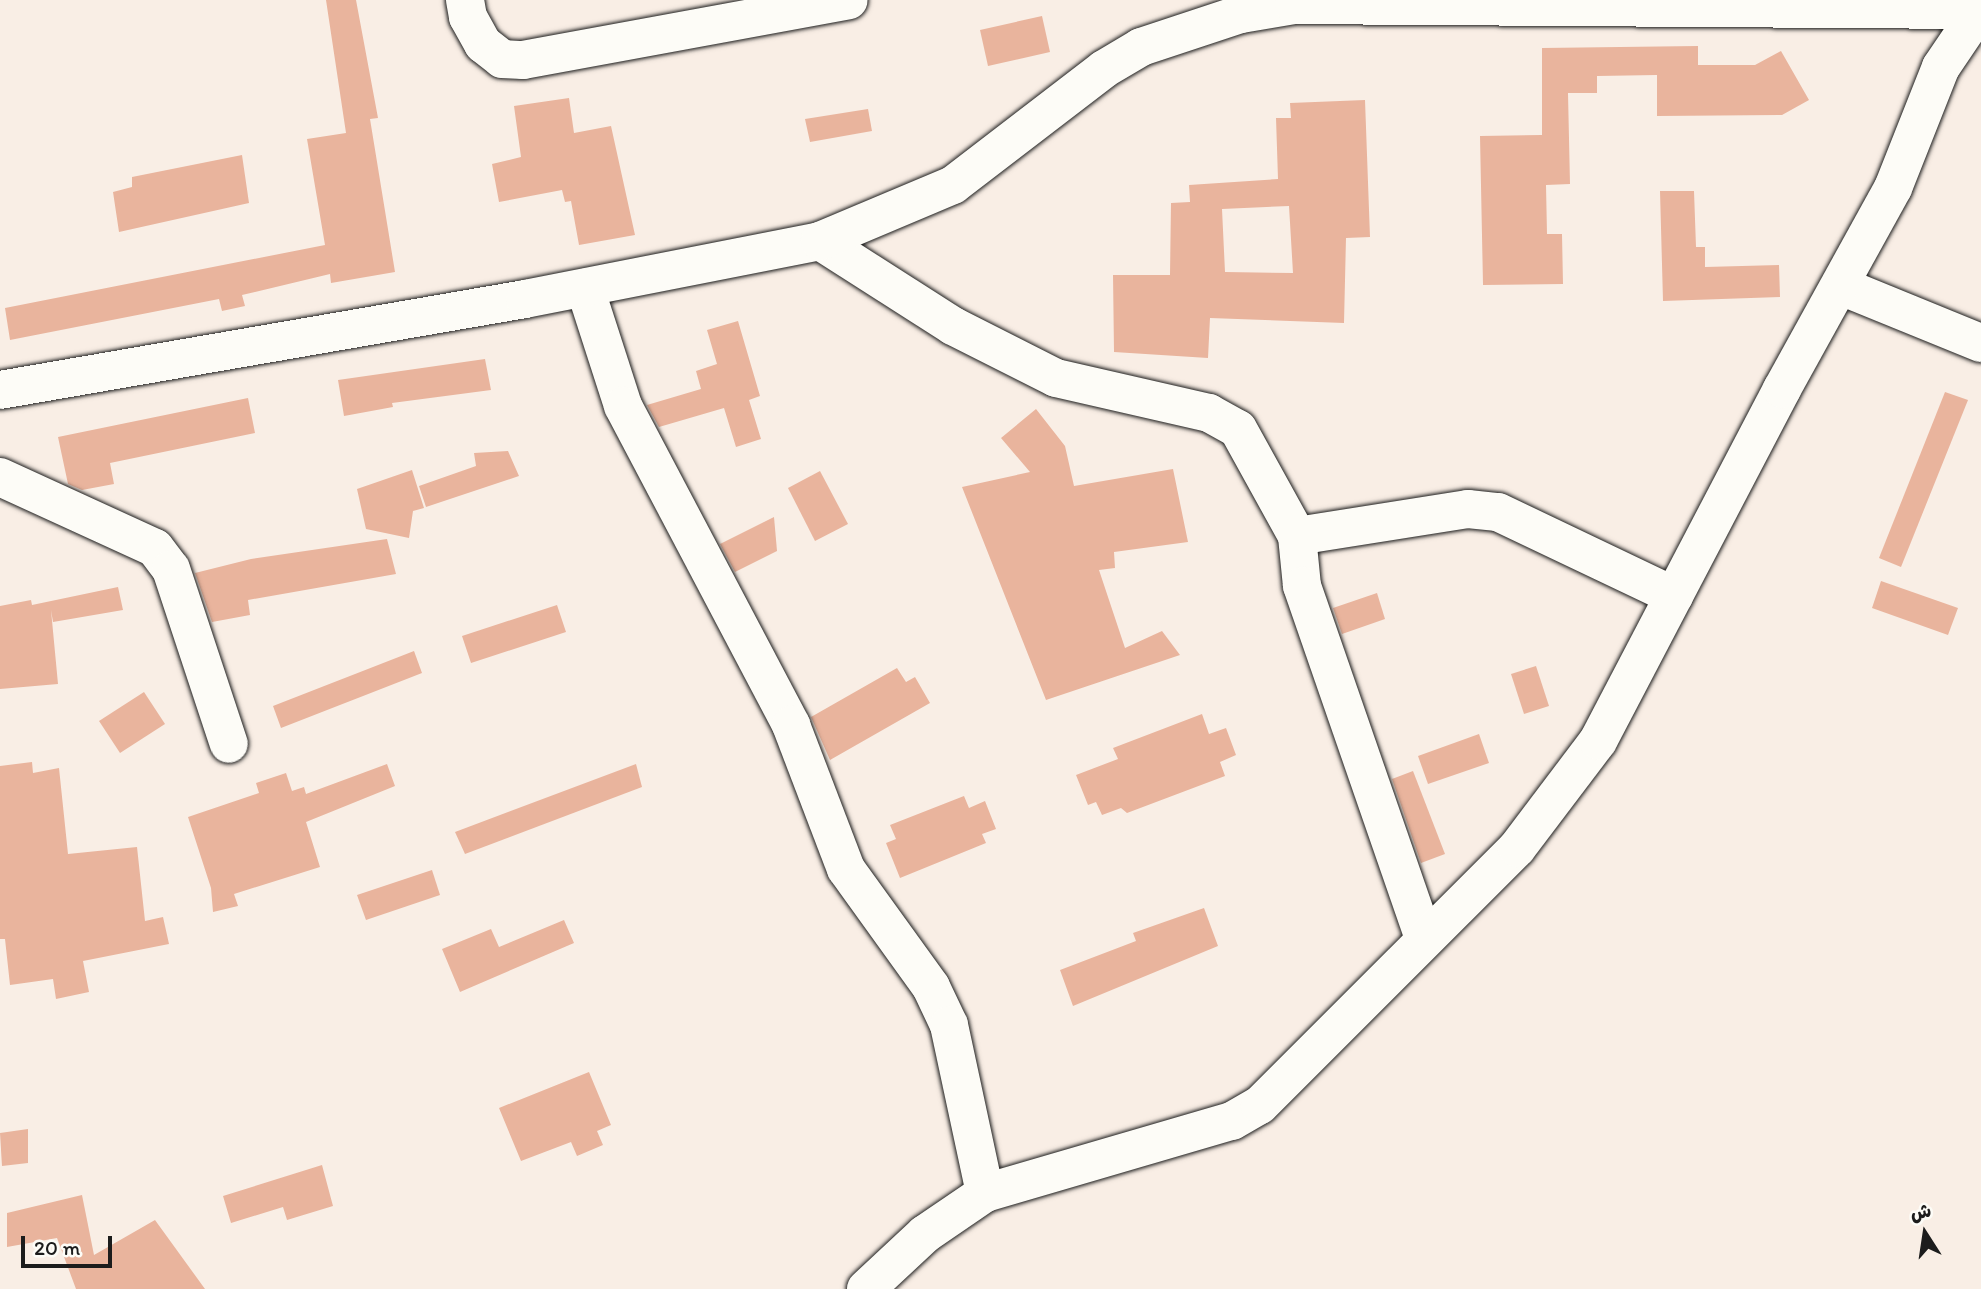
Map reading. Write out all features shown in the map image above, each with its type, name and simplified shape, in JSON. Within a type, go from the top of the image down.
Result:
[{"type":"street","points":[[465,0],[468,17],[483,44],[502,59],[523,60],[849,0]]},
{"type":"street","points":[[0,390],[585,288],[820,241],[953,185],[1104,69],[1141,47],[1241,14],[1294,5],[1981,9]]},
{"type":"street","points":[[866,1289],[925,1234],[985,1193],[1232,1121],[1260,1105],[1424,938],[1517,848],[1598,741],[1893,188],[1941,68],[1981,9]]},
{"type":"street","points":[[820,241],[953,326],[1056,377],[1209,412],[1238,429],[1297,536],[1302,586],[1424,938]]},
{"type":"street","points":[[1841,286],[1981,343]]},
{"type":"street","points":[[585,288],[624,406],[791,724],[841,859],[931,987],[949,1025],[985,1193]]},
{"type":"street","points":[[0,477],[155,548],[171,569],[229,744]]},
{"type":"street","points":[[1297,536],[1468,509],[1498,512],[1674,596]]},
{"type":"building","points":[[326,0],[356,0],[378,118],[370,119],[395,272],[331,283],[330,274],[242,295],[245,306],[222,311],[219,299],[10,340],[5,308],[325,245],[307,139],[346,133]]},
{"type":"building","points":[[1042,16],[1050,52],[988,66],[980,30]]},
{"type":"building","points":[[1698,46],[1698,65],[1755,65],[1781,51],[1809,100],[1782,115],[1657,116],[1657,75],[1597,76],[1597,93],[1568,93],[1570,184],[1546,185],[1547,234],[1562,234],[1563,284],[1483,285],[1480,136],[1542,135],[1542,48]]},
{"type":"building","points":[[569,98],[574,133],[611,126],[635,235],[579,245],[571,201],[565,202],[562,190],[499,202],[492,164],[521,157],[514,106]]},
{"type":"building","points":[[1365,100],[1370,237],[1346,238],[1344,323],[1210,318],[1208,358],[1114,352],[1113,275],[1170,275],[1171,203],[1190,202],[1189,185],[1278,179],[1276,118],[1291,118],[1290,103]],"holes":[[[1289,206],[1293,273],[1225,272],[1222,209]]]},
{"type":"building","points":[[868,109],[872,131],[810,142],[805,119]]},
{"type":"building","points":[[242,155],[249,203],[119,232],[113,192],[132,187],[132,177]]},
{"type":"building","points":[[1660,191],[1694,191],[1696,247],[1705,247],[1705,267],[1779,265],[1780,297],[1663,301]]},
{"type":"building","points":[[738,321],[760,396],[749,400],[761,439],[736,447],[724,408],[659,427],[647,405],[701,389],[696,371],[717,364],[707,330]]},
{"type":"building","points":[[485,359],[491,390],[392,403],[393,407],[344,416],[338,380]]},
{"type":"building","points":[[1945,392],[1968,400],[1901,567],[1879,558]]},
{"type":"building","points":[[248,398],[255,433],[110,463],[114,484],[82,490],[68,484],[58,437]]},
{"type":"building","points":[[1036,409],[1065,446],[1074,486],[1173,469],[1188,542],[1114,552],[1115,568],[1099,570],[1125,648],[1162,631],[1180,655],[1046,700],[962,487],[1030,472],[1001,438]]},
{"type":"building","points":[[508,451],[519,476],[426,507],[419,486],[476,466],[474,453]]},
{"type":"building","points":[[412,470],[424,508],[413,511],[409,538],[366,529],[357,489]]},
{"type":"building","points":[[820,471],[848,524],[815,541],[788,488]]},
{"type":"building","points":[[774,517],[777,551],[735,572],[720,544]]},
{"type":"building","points":[[387,539],[396,574],[248,600],[250,615],[212,622],[195,573],[251,559]]},
{"type":"building","points":[[1881,581],[1958,608],[1948,635],[1872,608]]},
{"type":"building","points":[[118,587],[123,610],[53,622],[51,610],[58,684],[0,689],[0,606],[31,600],[32,605]]},
{"type":"building","points":[[1377,593],[1385,619],[1342,634],[1333,608]]},
{"type":"building","points":[[557,605],[566,632],[471,663],[462,636]]},
{"type":"building","points":[[414,651],[422,673],[281,728],[273,706]]},
{"type":"building","points":[[1536,666],[1549,706],[1524,714],[1511,674]]},
{"type":"building","points":[[897,668],[906,682],[915,677],[930,703],[830,760],[811,717]]},
{"type":"building","points":[[144,692],[165,724],[120,753],[99,721]]},
{"type":"building","points":[[1202,714],[1209,734],[1226,728],[1236,755],[1220,762],[1225,776],[1127,813],[1121,808],[1102,815],[1096,802],[1088,805],[1076,775],[1118,759],[1113,748]]},
{"type":"building","points":[[1479,734],[1489,763],[1428,784],[1418,756]]},
{"type":"building","points":[[32,762],[33,773],[59,768],[68,854],[137,847],[145,921],[163,917],[169,944],[83,961],[89,992],[56,999],[53,979],[10,985],[5,939],[0,939],[0,766]]},
{"type":"building","points":[[387,764],[395,786],[306,822],[320,867],[234,894],[238,906],[213,912],[211,888],[188,817],[259,793],[256,783],[286,773],[292,791],[304,787],[306,794]]},
{"type":"building","points":[[636,764],[642,787],[465,854],[455,832]]},
{"type":"building","points":[[1413,771],[1445,854],[1421,863],[1392,779]]},
{"type":"building","points":[[964,796],[969,808],[985,801],[996,829],[982,834],[986,843],[900,878],[886,843],[896,839],[890,825]]},
{"type":"building","points":[[432,870],[440,895],[366,920],[357,895]]},
{"type":"building","points":[[1204,908],[1218,946],[1073,1006],[1060,970],[1136,941],[1133,933]]},
{"type":"building","points":[[564,920],[574,943],[460,992],[442,949],[491,929],[499,947]]},
{"type":"building","points":[[589,1072],[611,1125],[597,1131],[603,1145],[577,1156],[571,1142],[521,1161],[499,1108]]},
{"type":"building","points":[[28,1129],[28,1163],[2,1166],[0,1133]]},
{"type":"building","points":[[322,1165],[333,1206],[287,1220],[283,1207],[231,1223],[223,1196]]},
{"type":"building","points":[[82,1195],[94,1255],[155,1220],[205,1289],[76,1289],[57,1238],[7,1247],[7,1213]]}]
